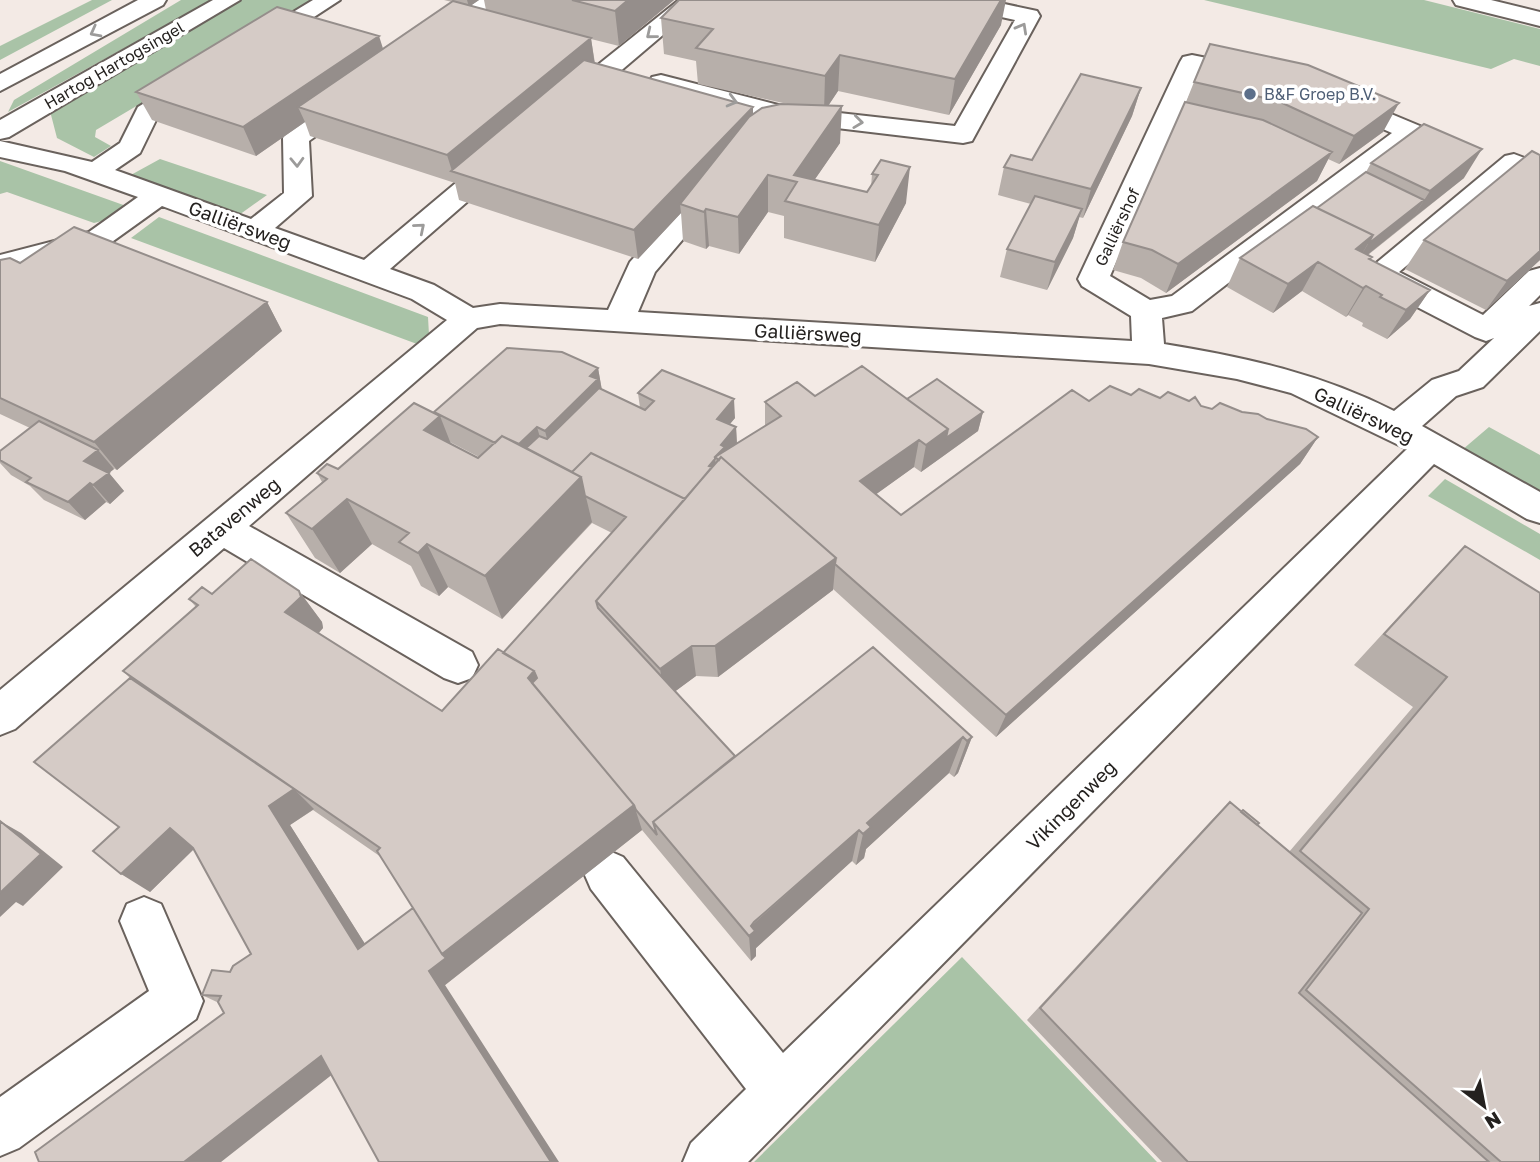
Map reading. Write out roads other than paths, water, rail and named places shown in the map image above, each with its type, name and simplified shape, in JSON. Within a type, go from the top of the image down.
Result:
[{"type":"street","name":"Hartog Hartogsingel","points":[[0,84],[155,0]]},
{"type":"street","name":"Hartog Hartogsingel","points":[[2,133],[229,0]]},
{"type":"street","points":[[238,56],[329,0]]},
{"type":"street","points":[[416,54],[492,0]]},
{"type":"street","points":[[587,86],[693,0]]},
{"type":"street","points":[[608,69],[778,113],[963,135],[1028,16],[955,0]]},
{"type":"street","points":[[1464,0],[1540,19]]},
{"type":"street","name":"Galliërshof","points":[[1146,312],[1093,279],[1192,62],[1280,80]]},
{"type":"street","points":[[83,168],[131,147],[146,112],[215,70]]},
{"type":"street","points":[[255,230],[298,196],[296,138],[373,84]]},
{"type":"street","points":[[1149,353],[1146,312],[1181,303],[1331,176],[1411,132],[1317,91]]},
{"type":"street","points":[[760,134],[778,113]]},
{"type":"street","points":[[1167,118],[1194,125]]},
{"type":"street","name":"Galliërsweg","points":[[2,133],[83,168],[422,292],[468,319],[500,314],[1149,353],[1223,365],[1320,391],[1413,438],[1540,509]]},
{"type":"street","points":[[368,272],[514,148]]},
{"type":"street","points":[[1486,330],[1378,274],[1514,162],[1540,174]]},
{"type":"street","points":[[619,321],[641,269],[732,165]]},
{"type":"street","points":[[0,264],[99,238],[159,195]]},
{"type":"street","points":[[1540,278],[1447,368],[1444,388],[1471,379],[1540,313]]},
{"type":"street","name":"Batavenweg","points":[[0,716],[468,319]]},
{"type":"street","name":"Vikingenweg","points":[[710,1162],[782,1093],[1413,438],[1444,388]]},
{"type":"street","points":[[222,528],[458,665]]},
{"type":"street","points":[[607,873],[782,1093]]},
{"type":"street","points":[[0,1129],[178,1001],[144,921]]},
{"type":"place","name":"B&F Groep B.V.","points":[[1250,94]]}]
